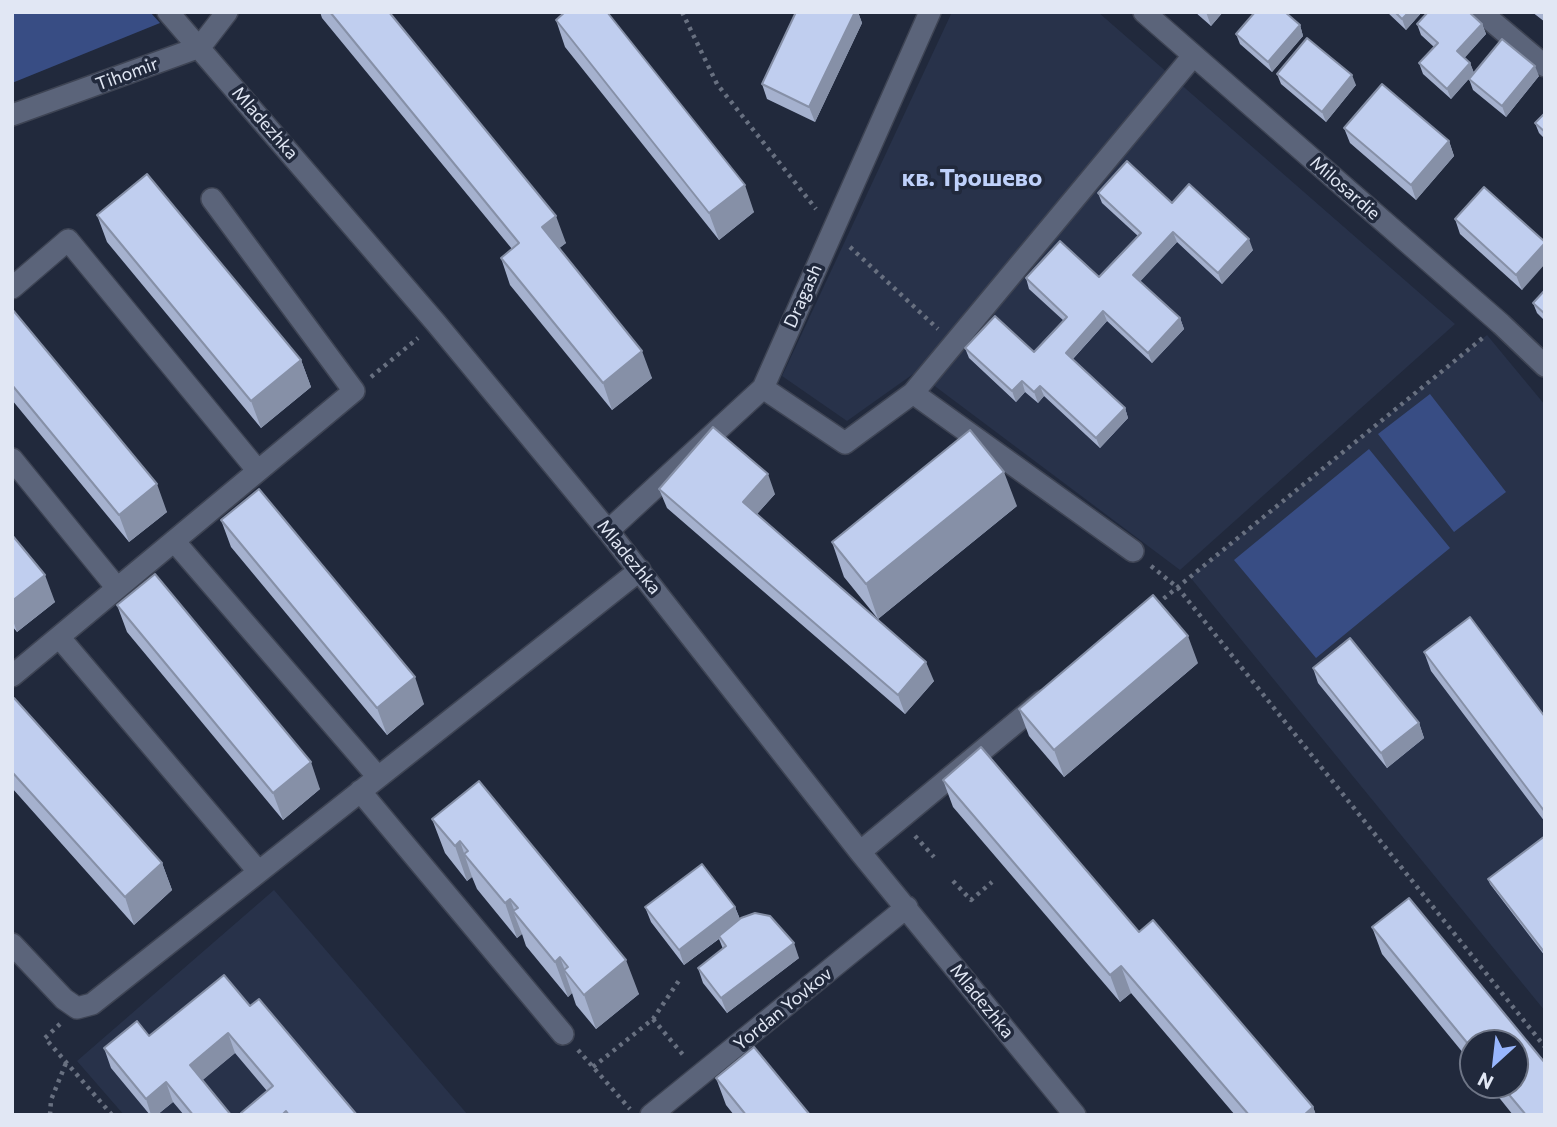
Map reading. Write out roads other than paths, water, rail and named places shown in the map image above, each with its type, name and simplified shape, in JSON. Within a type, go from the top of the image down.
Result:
[{"type":"street","name":"Mladezhka","points":[[168,12],[436,323],[608,531],[860,852],[1075,1115]]},
{"type":"street","points":[[200,47],[227,12]]},
{"type":"street","name":"Dragash","points":[[608,531],[763,388],[930,12]]},
{"type":"street","name":"Milosardie","points":[[1144,12],[1501,324],[1545,366]]},
{"type":"street","points":[[1481,12],[1545,66]]},
{"type":"street","name":"Tihomir","points":[[12,114],[200,47]]},
{"type":"street","points":[[763,388],[845,443],[913,393],[1193,56]]},
{"type":"street","points":[[13,674],[354,391],[212,199]]},
{"type":"street","points":[[12,288],[68,240],[258,471]]},
{"type":"street","points":[[913,393],[1133,551]]},
{"type":"street","points":[[12,459],[117,588]]},
{"type":"street","points":[[174,541],[378,777]]},
{"type":"street","points":[[12,944],[64,999],[77,1008],[92,1004],[640,570]]},
{"type":"street","points":[[59,637],[258,872]]},
{"type":"street","points":[[860,852],[1054,690]]},
{"type":"street","points":[[360,791],[564,1034]]},
{"type":"street","name":"Yordan Yovkov","points":[[657,1113],[907,907]]},
{"type":"district","name":"кв. Трошево","points":[[972,178]]}]
